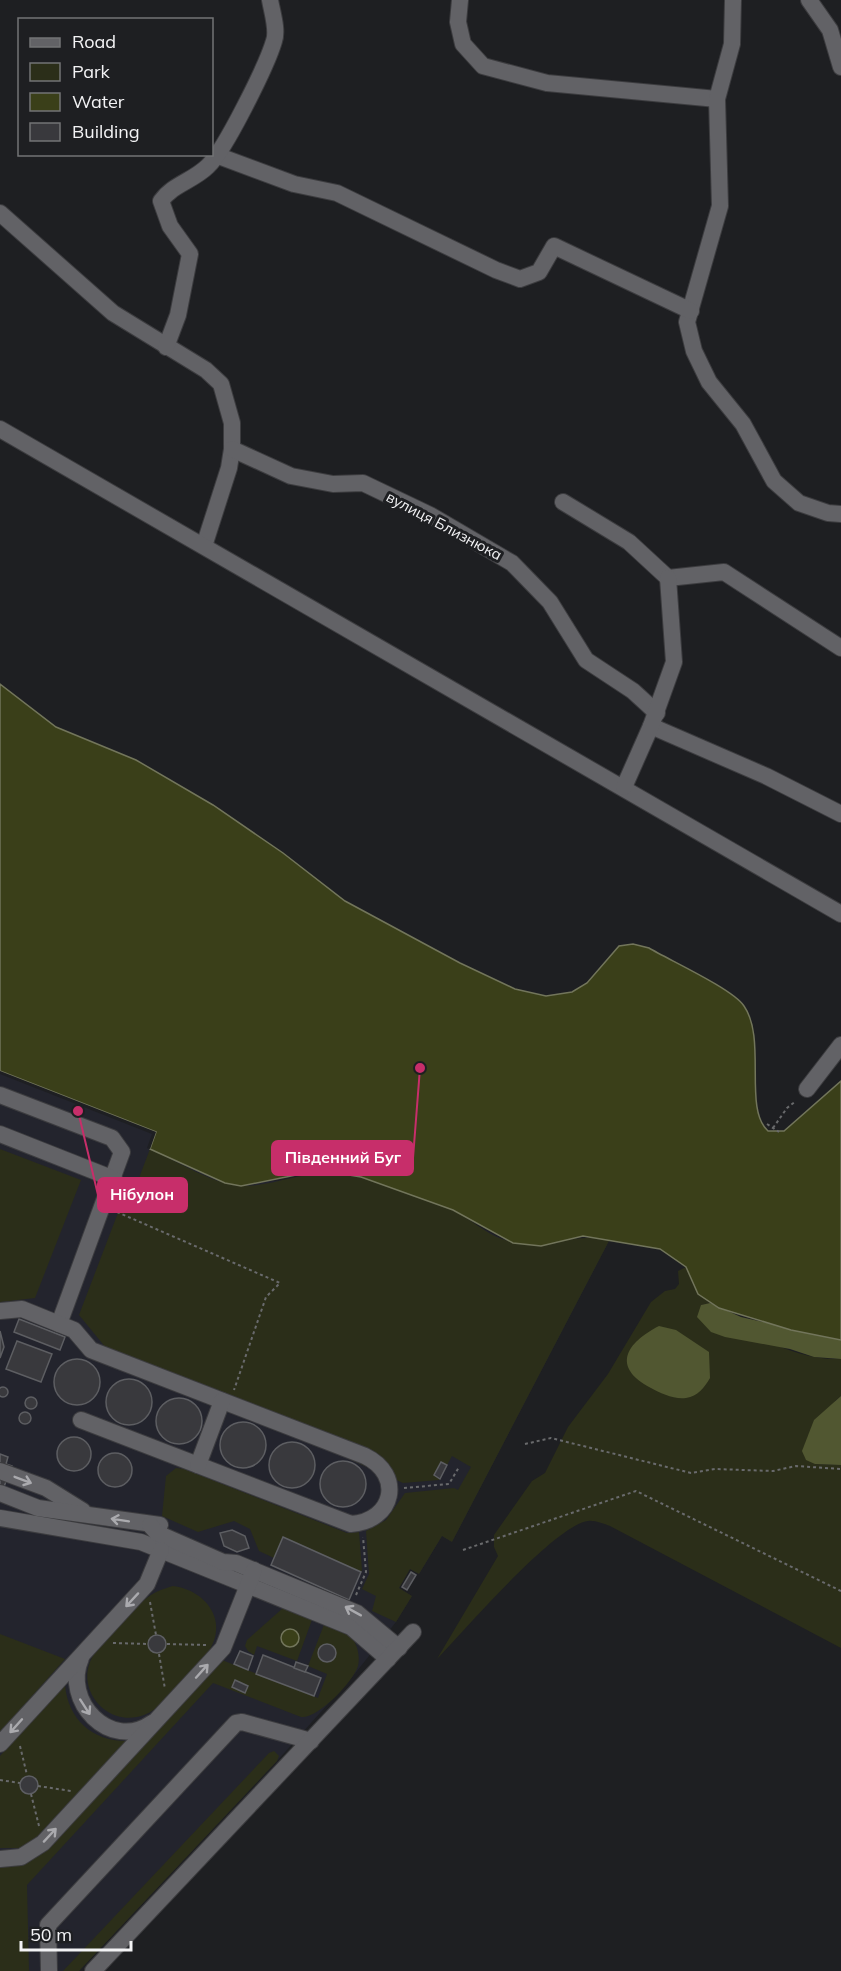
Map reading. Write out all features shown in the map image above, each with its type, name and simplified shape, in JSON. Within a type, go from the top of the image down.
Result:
[{"type":"street","points":[[166,347],[178,315],[190,254],[170,226],[161,201],[169,190],[192,178],[209,165],[216,155],[262,70],[275,38],[270,0]]},
{"type":"street","points":[[460,0],[458,22],[463,44],[483,66],[547,83],[717,99]]},
{"type":"street","points":[[733,0],[732,44],[717,99],[720,206],[687,322],[694,351],[709,382],[742,424],[774,481],[799,503],[828,513],[841,514]]},
{"type":"street","points":[[809,0],[837,42],[841,66]]},
{"type":"street","points":[[216,155],[294,184],[337,193],[496,270],[520,279],[539,272],[554,246],[691,311]]},
{"type":"street","points":[[0,213],[113,313],[206,370],[221,384],[232,423],[232,449],[229,468],[204,546]]},
{"type":"street","points":[[0,429],[841,914]]},
{"type":"street","name":"вулиця Близнюка","points":[[232,449],[291,476],[333,484],[363,483],[430,515],[512,563],[550,602],[586,660],[633,691],[654,720],[841,814]]},
{"type":"street","points":[[563,502],[629,542],[668,578],[674,662],[654,720],[624,787]]},
{"type":"street","points":[[668,578],[724,572],[841,648]]},
{"type":"street","points":[[807,1089],[841,1045]]},
{"type":"street","points":[[0,1095],[112,1138],[122,1152],[59,1324]]},
{"type":"street","points":[[0,1134],[114,1179]]},
{"type":"street","points":[[0,1311],[22,1310],[59,1324],[74,1330],[91,1350],[375,1461],[388,1479],[390,1490],[383,1510],[374,1518],[362,1523],[340,1521],[81,1420]]},
{"type":"street","points":[[198,1465],[226,1402]]},
{"type":"street","points":[[0,1471],[46,1488],[90,1516]]},
{"type":"street","points":[[0,1493],[38,1508],[156,1527],[228,1560],[251,1578],[293,1601],[351,1627],[393,1653]]},
{"type":"street","points":[[0,1518],[141,1542],[350,1609],[357,1612],[393,1653]]},
{"type":"street","points":[[0,1744],[147,1584],[161,1550]]},
{"type":"street","points":[[0,1859],[21,1857],[43,1843],[166,1712],[224,1646],[251,1578]]},
{"type":"street","points":[[93,1971],[413,1632]]},
{"type":"street","points":[[88,1647],[77,1667],[75,1683],[79,1698],[92,1718],[106,1727],[132,1731],[141,1730],[166,1712]]},
{"type":"street","points":[[49,1971],[48,1925],[236,1723],[242,1722],[311,1741]]},
{"type":"path","points":[[773,1128],[787,1108],[802,1097],[807,1089]]},
{"type":"path","points":[[767,1124],[779,1132]]},
{"type":"path","points":[[104,1206],[280,1283],[266,1297],[226,1402]]},
{"type":"path","points":[[525,1444],[551,1438],[691,1473],[716,1469],[773,1471],[796,1466],[841,1469]]},
{"type":"path","points":[[390,1490],[449,1484],[459,1467]]},
{"type":"path","points":[[463,1550],[636,1491],[841,1592]]},
{"type":"path","points":[[350,1609],[366,1572],[362,1523]]},
{"type":"path","points":[[147,1584],[156,1635]]},
{"type":"path","points":[[88,1647],[148,1644]]},
{"type":"path","points":[[166,1644],[224,1646]]},
{"type":"path","points":[[159,1654],[166,1712]]},
{"type":"path","points":[[15,1727],[27,1775]]},
{"type":"path","points":[[0,1780],[20,1783]]},
{"type":"path","points":[[38,1786],[90,1793]]},
{"type":"path","points":[[31,1794],[43,1843]]},
{"type":"shaded area","points":[[0,1071],[156,1132],[225,1183],[361,1177],[427,1199],[502,1239],[610,1239],[452,1542],[442,1536],[419,1574],[410,1569],[399,1588],[412,1596],[396,1622],[353,1676],[277,1761],[79,1971],[0,1971]]},
{"type":"shaded area","points":[[710,1303],[741,1317],[841,1340],[841,1359],[814,1357],[790,1349],[725,1337],[711,1332],[697,1317],[701,1305]]},
{"type":"shaded area","points":[[659,1326],[676,1330],[709,1352],[710,1378],[694,1395],[686,1398],[668,1396],[639,1380],[631,1372],[627,1364],[631,1348],[638,1340]]},
{"type":"shaded area","points":[[841,1396],[841,1465],[815,1464],[806,1460],[802,1451],[814,1420]]},
{"type":"green space","points":[[0,1149],[81,1180],[35,1298],[0,1302]]},
{"type":"green space","points":[[150,1149],[196,1172],[232,1185],[255,1185],[329,1173],[369,1179],[430,1199],[455,1211],[484,1230],[502,1239],[515,1242],[542,1243],[583,1238],[610,1239],[452,1542],[442,1536],[419,1574],[410,1569],[399,1588],[412,1596],[396,1622],[372,1611],[376,1596],[362,1589],[369,1574],[366,1531],[386,1520],[405,1493],[454,1488],[458,1490],[471,1467],[452,1456],[439,1480],[403,1483],[111,1354],[79,1315],[124,1197],[131,1199]]},
{"type":"green space","points":[[686,1267],[694,1286],[710,1303],[701,1305],[768,1342],[786,1349],[804,1355],[841,1359],[841,1396],[835,1401],[815,1464],[841,1465],[841,1648],[610,1526],[588,1521],[573,1527],[554,1540],[533,1559],[437,1659],[498,1556],[494,1547],[494,1535],[532,1481],[545,1473],[568,1427],[608,1374],[651,1302],[665,1291],[675,1289],[679,1284],[678,1271]]},
{"type":"green space","points":[[176,1468],[184,1469],[347,1533],[359,1532],[361,1572],[284,1538],[274,1558],[259,1551],[250,1529],[234,1521],[198,1532],[162,1516],[166,1476]]},
{"type":"green space","points":[[173,1586],[195,1593],[210,1608],[215,1618],[216,1628],[215,1639],[209,1651],[154,1710],[138,1717],[127,1718],[109,1713],[96,1702],[89,1687],[87,1679],[90,1662],[107,1637],[133,1610],[154,1593]]},
{"type":"green space","points":[[283,1608],[313,1617],[297,1661],[257,1646],[254,1655],[248,1651],[245,1646],[247,1640]]},
{"type":"green space","points":[[325,1622],[350,1636],[357,1649],[358,1666],[342,1690],[316,1712],[301,1717],[213,1683],[27,1885],[29,1971],[0,1971],[0,1866],[24,1863],[45,1852],[222,1660],[318,1698],[327,1674],[308,1666]]},
{"type":"green space","points":[[0,1634],[65,1659],[0,1732]]},
{"type":"green space","points":[[65,1685],[71,1708],[84,1726],[103,1737],[126,1741],[32,1842],[20,1848],[0,1848],[0,1756]]},
{"type":"green space","points":[[274,1751],[279,1756],[277,1761],[79,1971],[63,1971],[269,1753]]},
{"type":"water","points":[[0,684],[56,727],[136,760],[213,805],[283,853],[345,901],[460,963],[515,989],[546,996],[572,992],[587,983],[619,946],[633,944],[649,948],[714,983],[738,999],[751,1020],[754,1036],[757,1107],[761,1121],[768,1131],[784,1131],[841,1081],[841,1340],[791,1330],[719,1308],[698,1294],[686,1267],[660,1249],[583,1236],[541,1246],[513,1243],[453,1210],[361,1177],[343,1174],[301,1174],[241,1186],[225,1183],[150,1149],[156,1132],[0,1071]]},
{"type":"water","points":[[286,1629],[294,1629],[299,1634],[297,1645],[286,1647],[281,1642],[281,1634]]},
{"type":"pier","points":[[0,1071],[156,1132],[150,1149],[147,1148],[152,1134],[0,1074]]},
{"type":"building","points":[[19,1319],[65,1337],[60,1350],[14,1332]]},
{"type":"building","points":[[0,1331],[4,1347],[0,1358]]},
{"type":"building","points":[[17,1341],[52,1354],[41,1382],[6,1369]]},
{"type":"building","points":[[82,1359],[94,1365],[99,1373],[99,1391],[94,1399],[86,1404],[72,1405],[64,1402],[57,1395],[54,1377],[57,1369],[64,1362]]},
{"type":"building","points":[[134,1379],[146,1385],[151,1393],[151,1411],[146,1419],[138,1424],[124,1425],[112,1419],[107,1411],[106,1397],[112,1385],[120,1380]]},
{"type":"building","points":[[-1,1388],[7,1388],[7,1396],[-1,1396]]},
{"type":"building","points":[[33,1397],[37,1403],[33,1409],[29,1409],[25,1401]]},
{"type":"building","points":[[184,1398],[196,1404],[201,1412],[201,1430],[196,1438],[188,1443],[174,1444],[166,1441],[159,1434],[156,1416],[159,1408],[166,1401]]},
{"type":"building","points":[[27,1412],[31,1418],[27,1424],[23,1424],[19,1416]]},
{"type":"building","points":[[248,1422],[260,1428],[265,1436],[265,1454],[260,1462],[252,1467],[238,1468],[226,1462],[221,1454],[220,1440],[226,1428],[234,1423]]},
{"type":"building","points":[[74,1437],[86,1442],[91,1454],[86,1466],[74,1471],[62,1466],[57,1454],[62,1442]]},
{"type":"building","points":[[297,1442],[309,1448],[314,1456],[314,1474],[309,1482],[301,1487],[287,1488],[275,1482],[270,1474],[269,1460],[275,1448],[283,1443]]},
{"type":"building","points":[[115,1453],[127,1458],[132,1470],[127,1482],[115,1487],[103,1482],[98,1470],[103,1458]]},
{"type":"building","points":[[0,1454],[8,1457],[6,1464],[12,1466],[0,1497]]},
{"type":"building","points":[[348,1461],[360,1467],[365,1475],[365,1493],[360,1501],[352,1506],[338,1507],[326,1501],[321,1493],[320,1479],[326,1467],[334,1462]]},
{"type":"building","points":[[441,1462],[447,1465],[440,1479],[434,1475]]},
{"type":"building","points":[[232,1530],[245,1536],[249,1548],[237,1552],[224,1546],[220,1533]]},
{"type":"building","points":[[283,1537],[361,1572],[349,1600],[271,1565]]},
{"type":"building","points":[[411,1572],[416,1575],[407,1590],[402,1587]]},
{"type":"building","points":[[153,1635],[161,1635],[166,1640],[164,1651],[153,1653],[148,1648],[148,1640]]},
{"type":"building","points":[[323,1644],[331,1644],[336,1649],[334,1660],[323,1662],[318,1657],[318,1649]]},
{"type":"building","points":[[240,1651],[253,1656],[248,1670],[234,1664]]},
{"type":"building","points":[[263,1655],[321,1678],[314,1696],[256,1674]]},
{"type":"building","points":[[296,1662],[308,1666],[305,1672],[294,1668]]},
{"type":"building","points":[[235,1680],[248,1686],[245,1693],[232,1687]]},
{"type":"building","points":[[25,1776],[33,1776],[38,1781],[36,1792],[25,1794],[20,1789],[20,1781]]},
{"type":"place","name":"Південний Буг","points":[[420,1068]]},
{"type":"place","name":"Нібулон","points":[[78,1111]]}]
